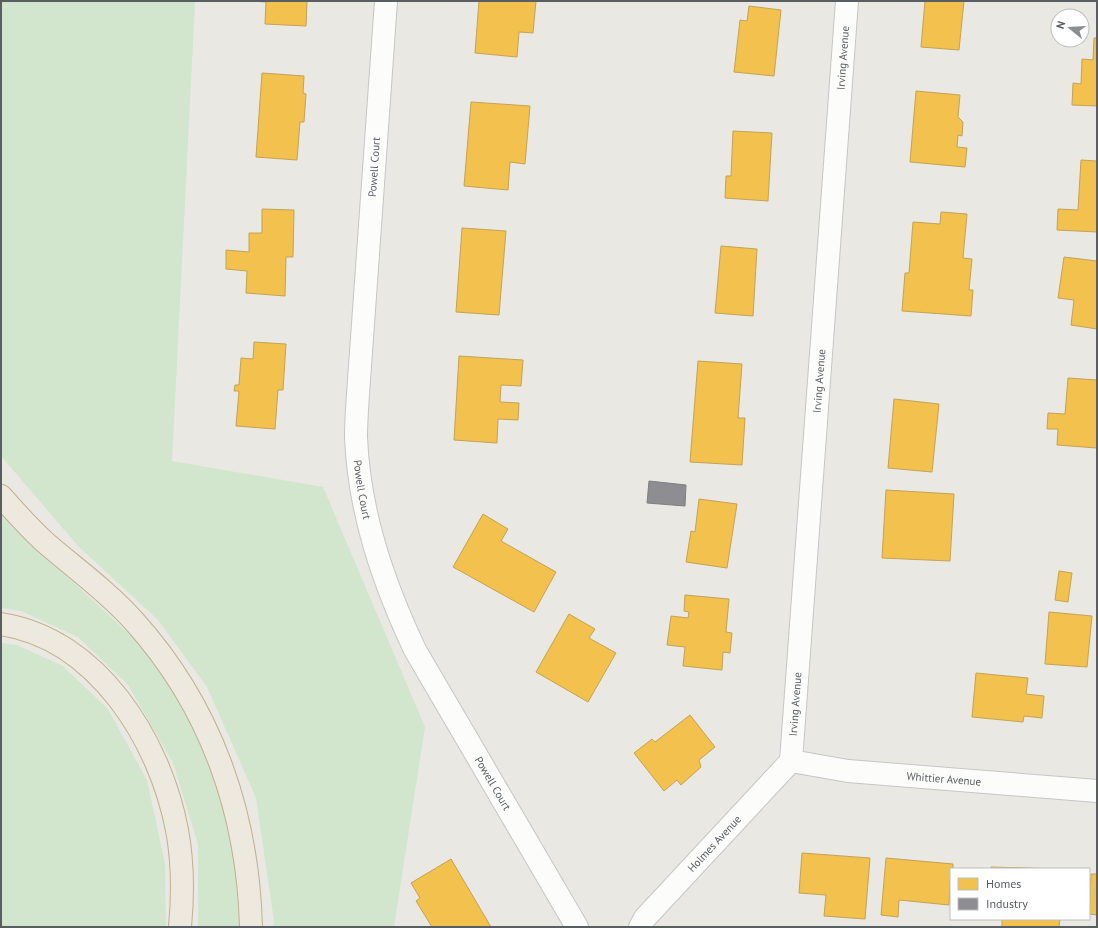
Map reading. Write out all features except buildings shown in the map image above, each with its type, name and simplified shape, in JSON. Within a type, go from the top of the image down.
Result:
[{"type":"highway","points":[[1,496],[46,543],[108,595],[133,620],[158,650],[179,682],[215,748],[228,782],[246,854],[250,891],[251,927]]},
{"type":"highway","points":[[1,624],[36,633],[57,643],[76,656],[109,688],[124,706],[139,730],[163,780],[177,831],[182,883],[180,927]]},
{"type":"street","name":"Powell Court","points":[[386,1],[360,350],[357,422],[359,476],[366,516],[378,562],[394,607],[415,650],[577,927]]},
{"type":"street","name":"Irving Avenue","points":[[791,761],[847,1]]},
{"type":"street","name":"Whittier Avenue","points":[[791,761],[848,771],[1097,791]]},
{"type":"street","name":"Holmes Avenue","points":[[640,927],[645,918],[791,761]]},
{"type":"green space","points":[[1,1],[195,1],[172,461],[323,487],[425,727],[394,927],[273,927],[274,921],[256,798],[207,687],[158,620],[78,546],[1,456]]},
{"type":"green space","points":[[1,511],[14,527],[142,646],[178,697],[217,775],[235,859],[239,927],[198,927],[198,844],[173,763],[128,685],[78,637],[21,611],[1,608]]},
{"type":"green space","points":[[1,643],[17,645],[63,666],[108,709],[147,780],[165,864],[166,927],[1,927]]}]
